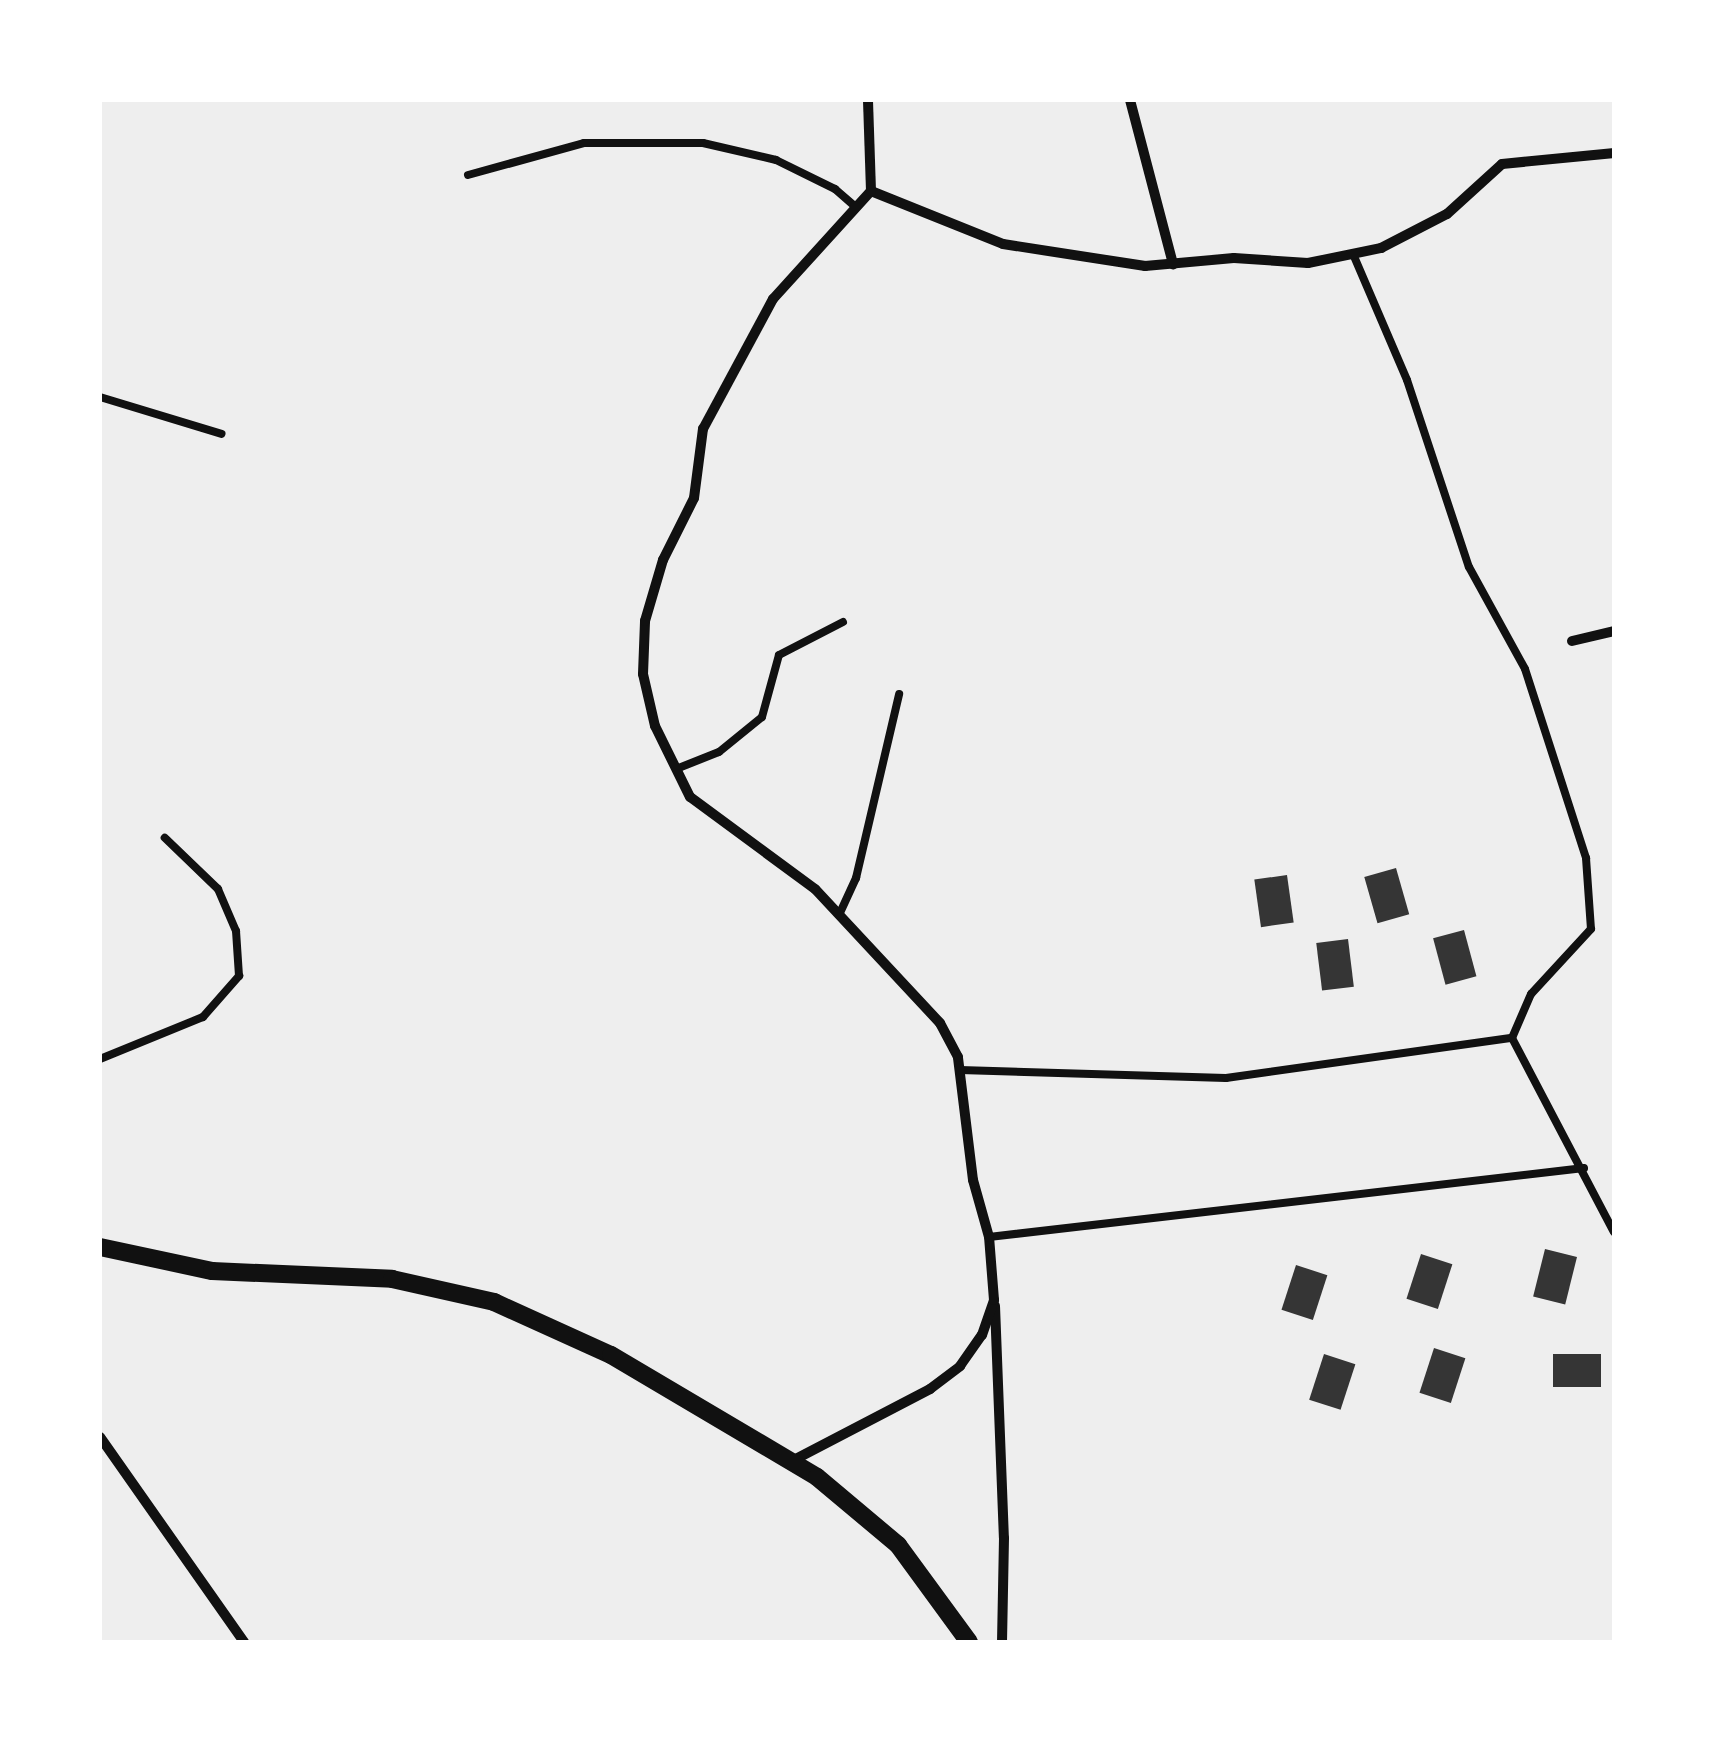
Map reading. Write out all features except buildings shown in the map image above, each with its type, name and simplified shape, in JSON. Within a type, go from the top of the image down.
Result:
[{"type":"street","points":[[868,100],[871,190],[773,298],[704,429],[694,498],[663,560],[645,621],[643,674],[655,726],[690,797],[815,889],[940,1023],[960,1070],[973,1180],[989,1237],[994,1300],[1004,1538],[1002,1642]]},
{"type":"street","points":[[1130,100],[1173,264]]},
{"type":"street","points":[[871,190],[1003,244],[1145,266],[1234,258],[1308,262],[1381,248],[1447,214],[1502,164],[1614,153]]},
{"type":"street","points":[[1572,641],[1614,631]]},
{"type":"street","points":[[100,1247],[212,1271],[392,1279],[494,1302],[612,1356],[817,1477],[898,1545],[969,1642]]},
{"type":"street","points":[[790,1462],[930,1389],[960,1366],[982,1336],[994,1300]]},
{"type":"street","points":[[100,1437],[244,1642]]},
{"type":"lane","points":[[468,175],[584,143],[704,143],[776,160],[836,189],[856,207]]},
{"type":"lane","points":[[1353,254],[1407,380],[1468,567],[1524,670],[1586,858],[1591,929],[1531,994],[1512,1038]]},
{"type":"lane","points":[[100,397],[222,434]]},
{"type":"lane","points":[[676,769],[719,752],[762,717],[779,654],[843,622]]},
{"type":"lane","points":[[838,915],[856,878],[899,694]]},
{"type":"lane","points":[[100,1060],[203,1017],[239,976],[236,931],[218,889],[165,838]]},
{"type":"lane","points":[[960,1070],[1226,1078],[1512,1038]]},
{"type":"lane","points":[[1512,1038],[1584,1168],[1614,1232]]},
{"type":"lane","points":[[989,1237],[1584,1168]]},
{"type":"shaded area","points":[[100,100],[1614,100],[1614,1642],[100,1642]]}]
